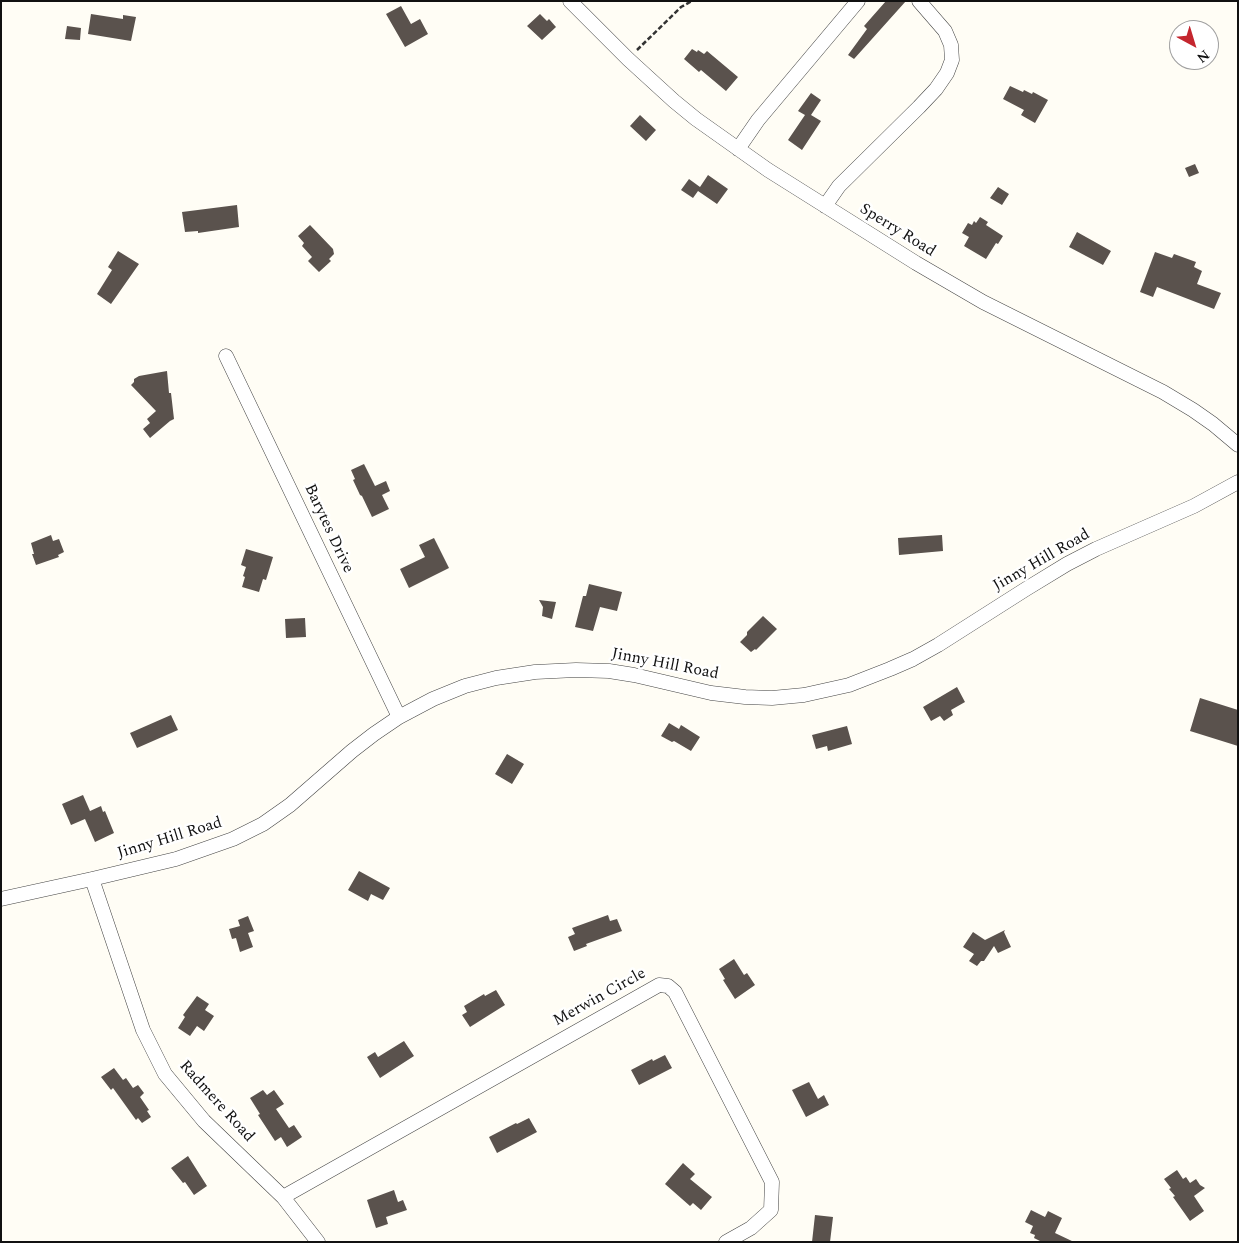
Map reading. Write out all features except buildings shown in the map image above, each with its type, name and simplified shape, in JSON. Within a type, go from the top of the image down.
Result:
[{"type":"street","name":"Sperry Road","points":[[570,1],[628,59],[674,101],[738,149],[916,264],[983,302],[1163,392],[1213,424],[1238,445]]},
{"type":"street","points":[[738,149],[758,120],[858,1]]},
{"type":"street","points":[[825,206],[839,186],[919,107],[936,89],[947,73],[952,60],[951,45],[945,31],[918,1]]},
{"type":"street","name":"Barytes Drive","points":[[226,356],[399,717]]},
{"type":"street","name":"Jinny Hill Road","points":[[1,899],[176,859],[224,842],[263,824],[290,805],[352,751],[399,717],[433,699],[465,686],[496,678],[535,672],[609,671],[711,693],[772,698],[804,695],[849,685],[890,670],[930,650],[1026,589],[1096,548],[1194,506],[1238,482]]},
{"type":"street","name":"Radmere Road","points":[[92,879],[144,1030],[165,1074],[204,1120],[283,1197],[318,1242]]},
{"type":"street","name":"Merwin Circle","points":[[283,1197],[658,985],[668,986],[675,992],[772,1182],[771,1210],[751,1228],[726,1242]]},
{"type":"path","points":[[628,59],[682,8],[692,1]]}]
